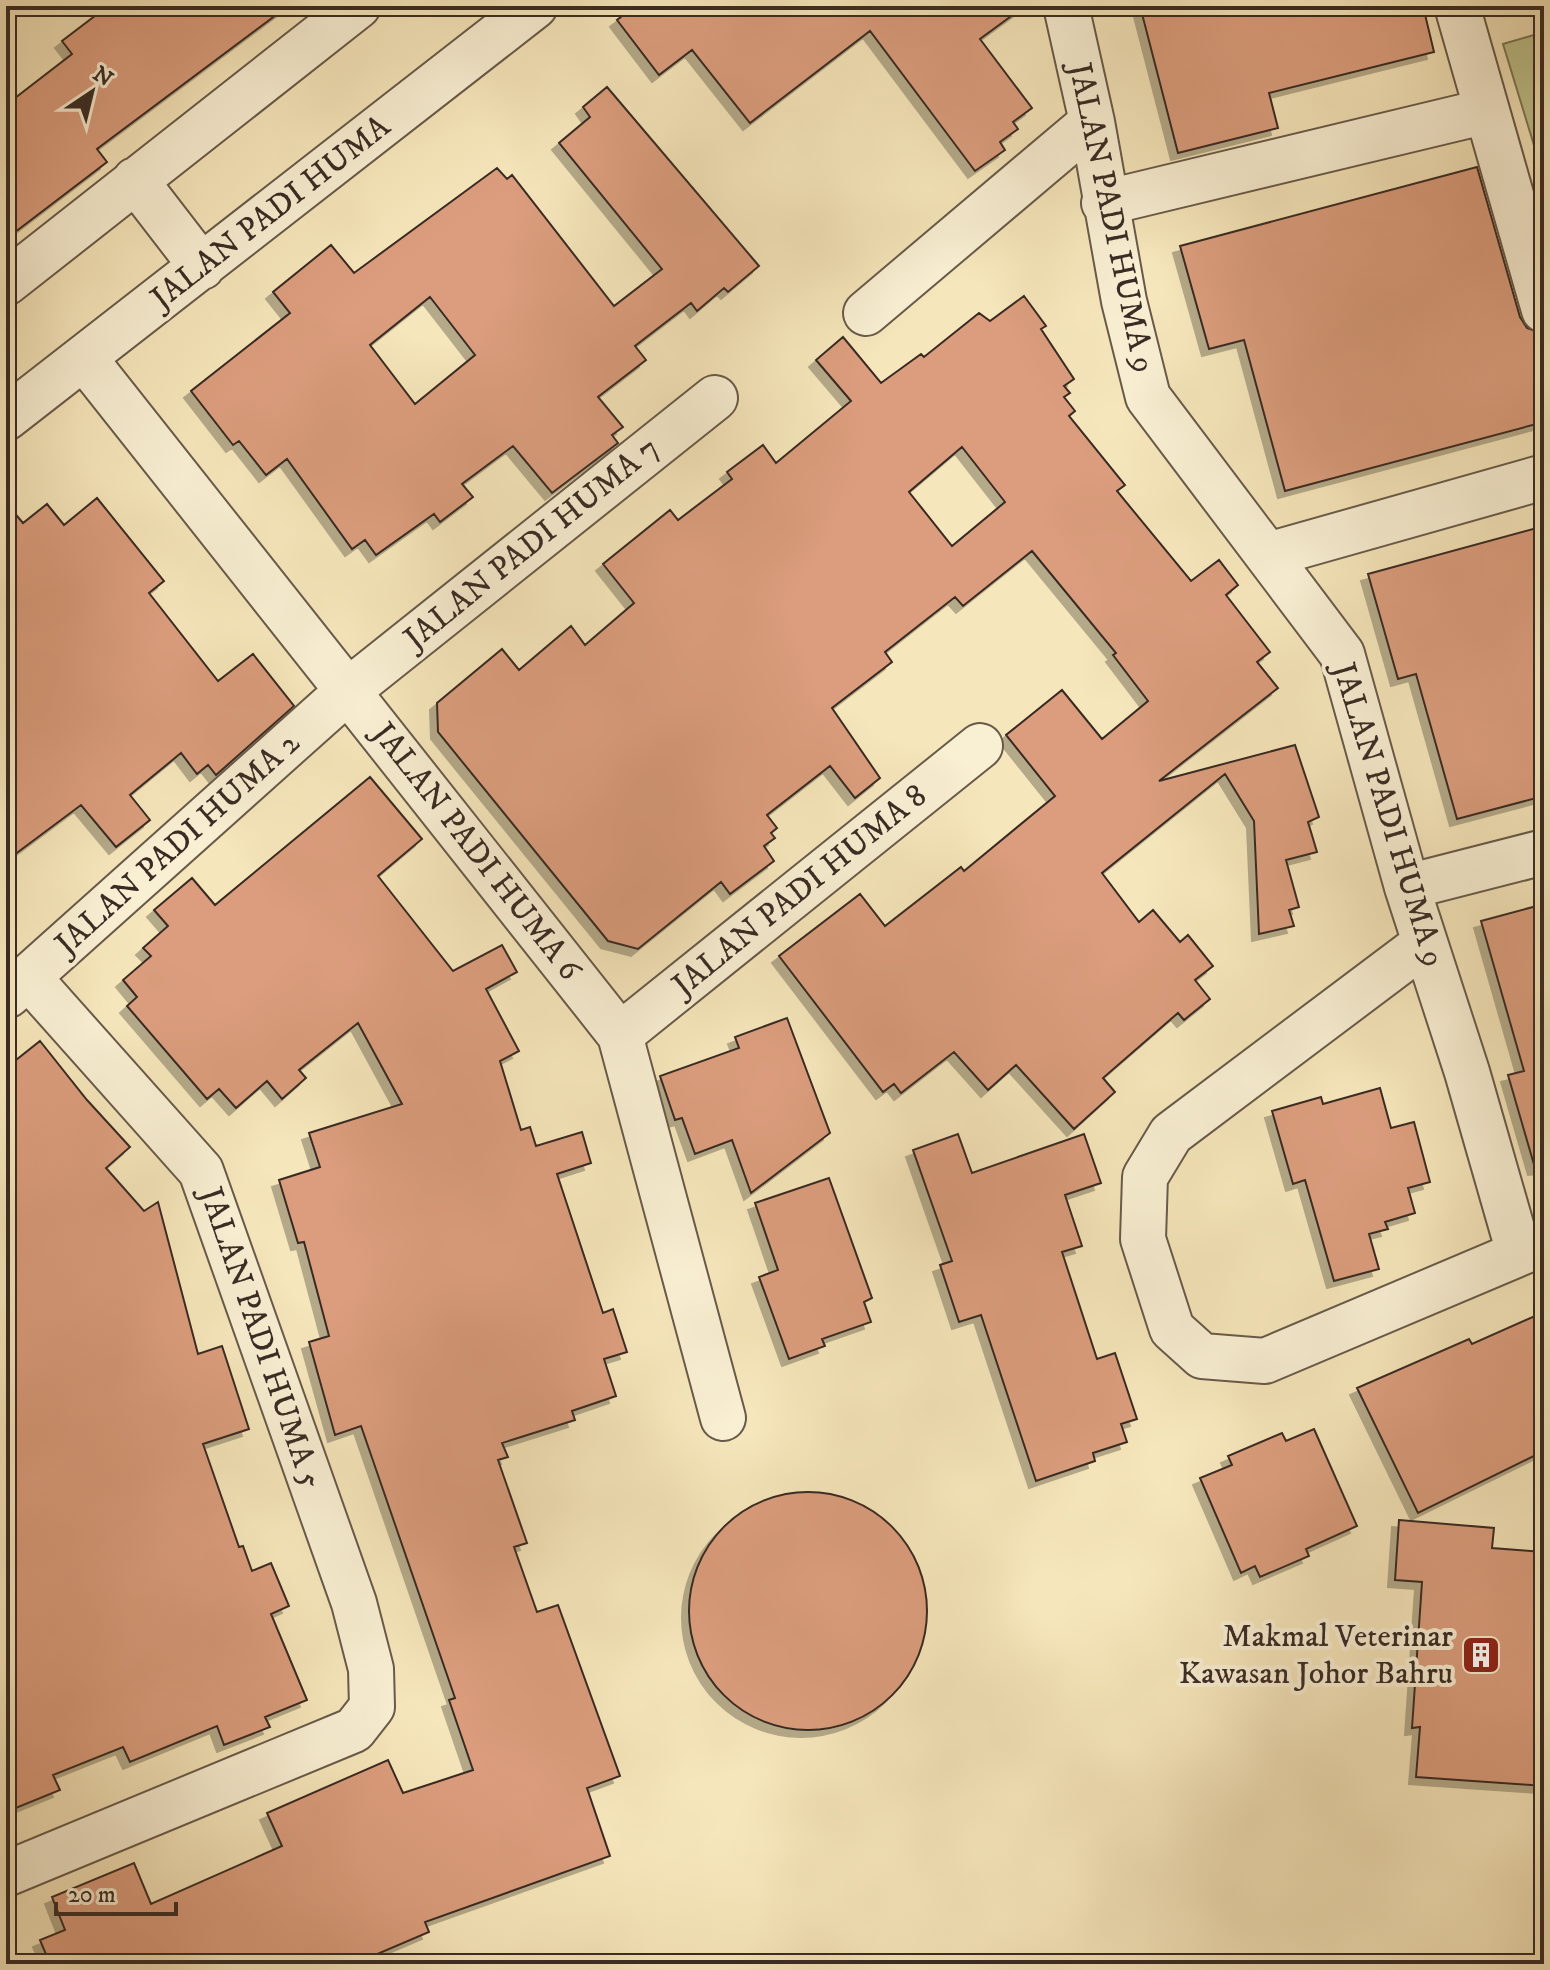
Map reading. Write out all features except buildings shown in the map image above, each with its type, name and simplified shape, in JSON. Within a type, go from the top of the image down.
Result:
[{"type":"street","points":[[6,283],[358,6]]},
{"type":"street","name":"JALAN PADI HUMA","points":[[6,418],[535,6]]},
{"type":"street","name":"JALAN PADI HUMA 9","points":[[1066,6],[1092,122],[1104,203],[1148,397],[1342,654],[1407,887],[1467,1072],[1531,1248]]},
{"type":"street","points":[[1457,6],[1544,310]]},
{"type":"street","points":[[1104,203],[1487,111]]},
{"type":"street","points":[[866,313],[1092,122]]},
{"type":"street","points":[[135,180],[202,267]]},
{"type":"street","name":"JALAN PADI HUMA 6","points":[[84,358],[620,1035],[723,1418]]},
{"type":"street","name":"JALAN PADI HUMA 7","points":[[349,690],[715,398]]},
{"type":"street","points":[[1268,555],[1544,477]]},
{"type":"street","name":"JALAN PADI HUMA 2","points":[[17,987],[349,690]]},
{"type":"street","name":"JALAN PADI HUMA 8","points":[[620,1035],[980,746]]},
{"type":"street","points":[[1407,887],[1544,852]]},
{"type":"street","points":[[1425,943],[1171,1134],[1145,1177],[1143,1239],[1172,1329],[1202,1356],[1265,1361],[1531,1248]]},
{"type":"street","name":"JALAN PADI HUMA 5","points":[[6,1874],[354,1730],[372,1707],[371,1669],[354,1603],[201,1171],[17,987]]},
{"type":"green space","points":[[1544,32],[1544,178],[1503,44]]},
{"type":"place","name":"Makmal Veterinar Kawasan Johor Bahru","points":[[1481,1655]]}]
